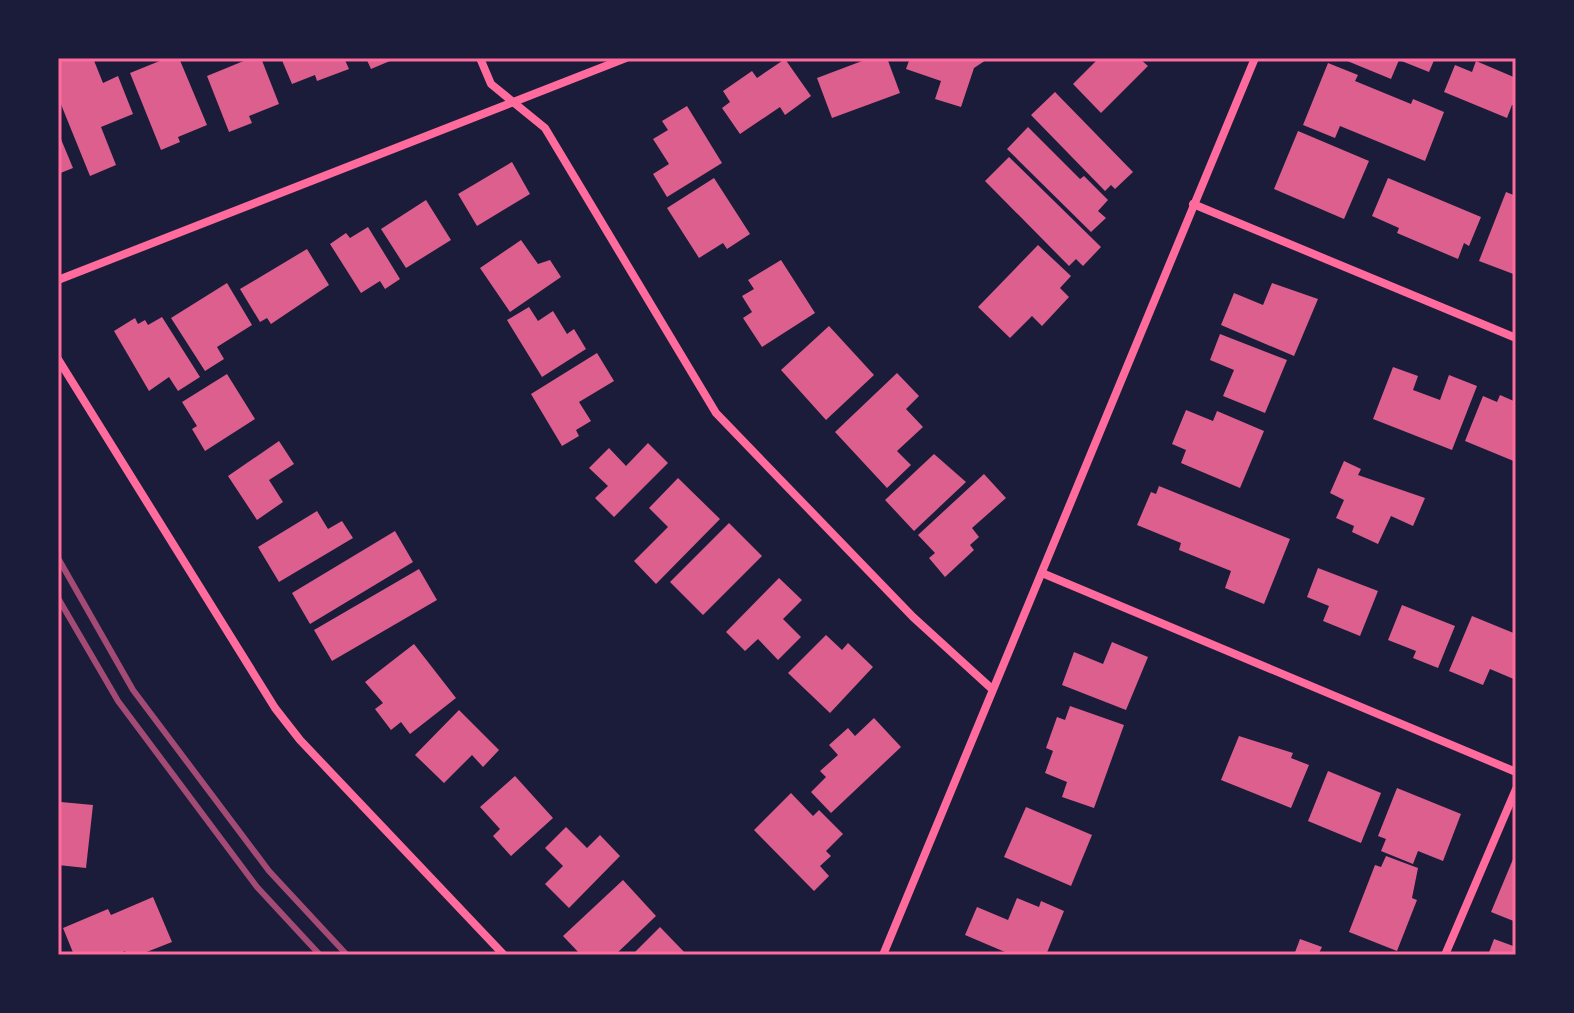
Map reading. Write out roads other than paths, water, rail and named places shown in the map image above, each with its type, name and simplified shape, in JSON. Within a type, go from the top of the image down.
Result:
[{"type":"street","points":[[480,58],[491,84],[545,128],[716,413],[913,617],[992,689]]},
{"type":"street","points":[[58,280],[626,58]]},
{"type":"street","points":[[883,955],[1255,58]]},
{"type":"street","points":[[1193,204],[1516,338]]},
{"type":"street","points":[[58,359],[275,708],[300,740],[504,955]]},
{"type":"street","points":[[1042,573],[1516,772]]},
{"type":"street","points":[[1445,955],[1516,789]]},
{"type":"railway","points":[[58,558],[133,690],[269,871],[347,955]]},
{"type":"railway","points":[[58,598],[118,701],[257,887],[320,955]]}]
